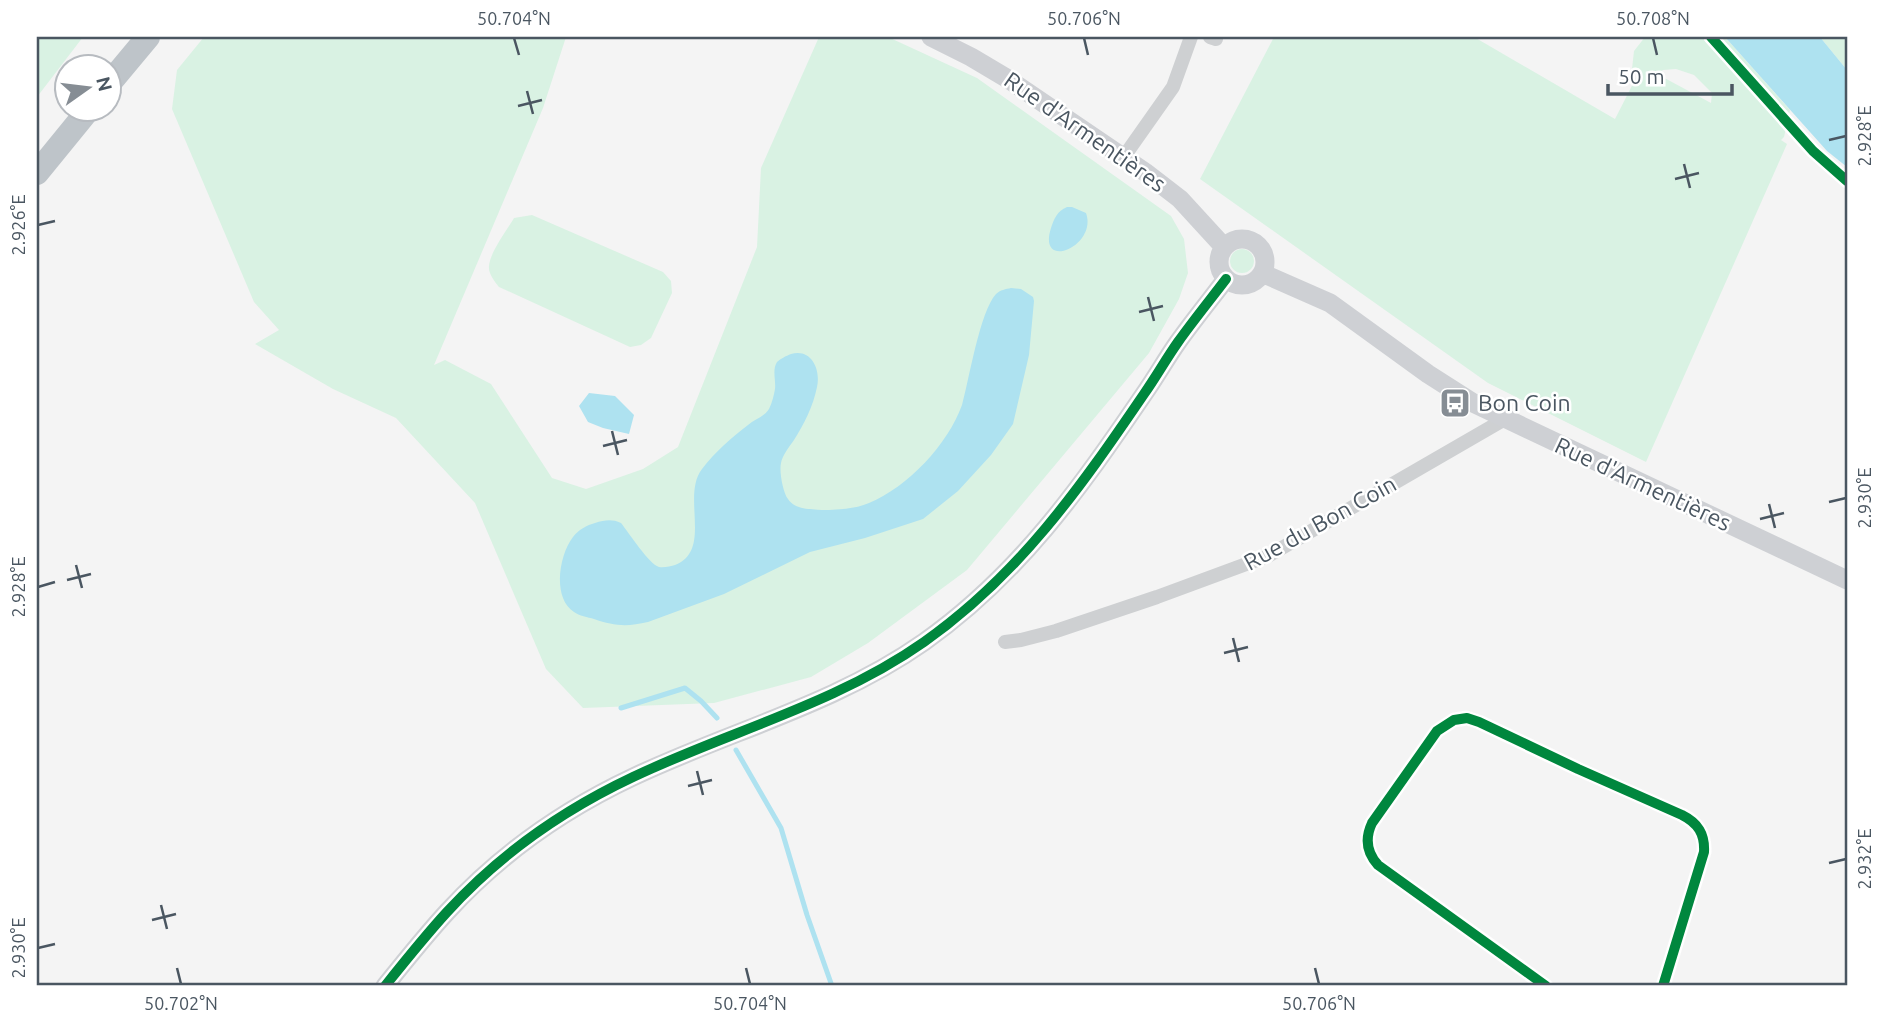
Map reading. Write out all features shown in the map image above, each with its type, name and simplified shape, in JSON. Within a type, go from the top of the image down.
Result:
[{"type":"highway","points":[[122,68],[148,37]]},
{"type":"highway","points":[[37,173],[79,122]]},
{"type":"main road","name":"Rue d'Armentières","points":[[931,37],[1008,79],[1123,158],[1180,199],[1224,247]]},
{"type":"main road","points":[[1239,239],[1253,242],[1264,255],[1262,273],[1257,280],[1246,285],[1238,285],[1226,279],[1219,264],[1224,247],[1239,239]]},
{"type":"main road","name":"Rue d'Armentières","points":[[1262,273],[1330,303],[1456,393],[1505,419],[1847,580]]},
{"type":"main road","points":[[385,986],[466,893],[521,844],[559,818],[635,776],[866,678],[921,644],[982,597],[1055,519],[1146,393],[1180,339],[1226,279]]},
{"type":"street","points":[[1123,158],[1173,87],[1191,37]]},
{"type":"street","name":"Rue du Bon Coin","points":[[1005,642],[1056,631],[1260,560],[1505,419]]},
{"type":"street","points":[[1546,986],[1378,865],[1369,851],[1367,837],[1372,822],[1437,731],[1454,720],[1467,718],[1479,722],[1696,823],[1703,839],[1704,852],[1663,986]]},
{"type":"green space","points":[[37,37],[83,37],[72,52],[52,52],[52,77],[37,97]]},
{"type":"green space","points":[[204,37],[566,37],[543,108],[434,365],[445,360],[491,384],[552,478],[586,489],[643,469],[678,447],[757,247],[761,168],[819,37],[888,37],[977,78],[1171,216],[1184,239],[1188,273],[1179,299],[1149,353],[967,570],[868,643],[811,677],[714,703],[583,708],[546,669],[475,503],[396,418],[333,389],[255,344],[279,330],[254,302],[172,109],[177,70]]},
{"type":"green space","points":[[1274,37],[1474,37],[1615,119],[1638,74],[1632,69],[1634,51],[1645,37],[1725,37],[1790,110],[1781,140],[1787,144],[1646,462],[1488,383],[1200,179]],"holes":[[[1676,69],[1694,75],[1712,93],[1711,103],[1657,74],[1663,70]]]},
{"type":"green space","points":[[1820,37],[1847,37],[1847,70]]},
{"type":"green space","points":[[532,215],[663,272],[671,281],[672,293],[651,338],[641,345],[630,347],[499,287],[489,271],[492,254],[514,218]]},
{"type":"green space","points":[[1242,249],[1250,253],[1254,261],[1250,269],[1242,273],[1234,269],[1230,261],[1234,253]]},
{"type":"water","points":[[1725,37],[1820,37],[1847,70],[1847,167],[1827,151]]},
{"type":"water","points":[[1067,207],[1086,213],[1087,225],[1077,244],[1059,251],[1052,249],[1049,241],[1051,228],[1058,213]]},
{"type":"water","points":[[1011,288],[1021,289],[1033,297],[1034,301],[1029,355],[1013,424],[991,455],[958,491],[923,519],[810,552],[724,594],[648,622],[627,625],[608,623],[578,614],[567,605],[560,587],[564,554],[575,534],[589,525],[608,520],[621,523],[659,567],[675,565],[686,558],[695,535],[696,480],[712,457],[767,412],[775,391],[774,372],[777,362],[791,354],[804,354],[809,357],[816,367],[818,380],[808,415],[782,460],[782,482],[788,499],[804,508],[822,510],[858,507],[884,496],[925,463],[947,435],[962,405],[976,346],[990,303],[996,294]]},
{"type":"water","points":[[589,393],[615,396],[634,415],[629,434],[588,422],[579,406]]},
{"type":"waterway","points":[[621,708],[685,688],[717,718]]},
{"type":"waterway","points":[[736,750],[781,828],[832,986]]},
{"type":"cycle path","points":[[1711,37],[1813,151],[1847,181]]},
{"type":"cycle path","points":[[385,986],[467,891],[510,853],[557,819],[633,777],[855,683],[924,642],[958,616],[989,588],[1046,528],[1226,279]]},
{"type":"cycle path","points":[[1546,986],[1378,865],[1369,850],[1368,834],[1372,823],[1437,731],[1454,720],[1467,718],[1479,722],[1682,815],[1696,825],[1702,834],[1704,852],[1663,986]]},
{"type":"place","name":"Bon Coin","points":[[1455,403]]}]
